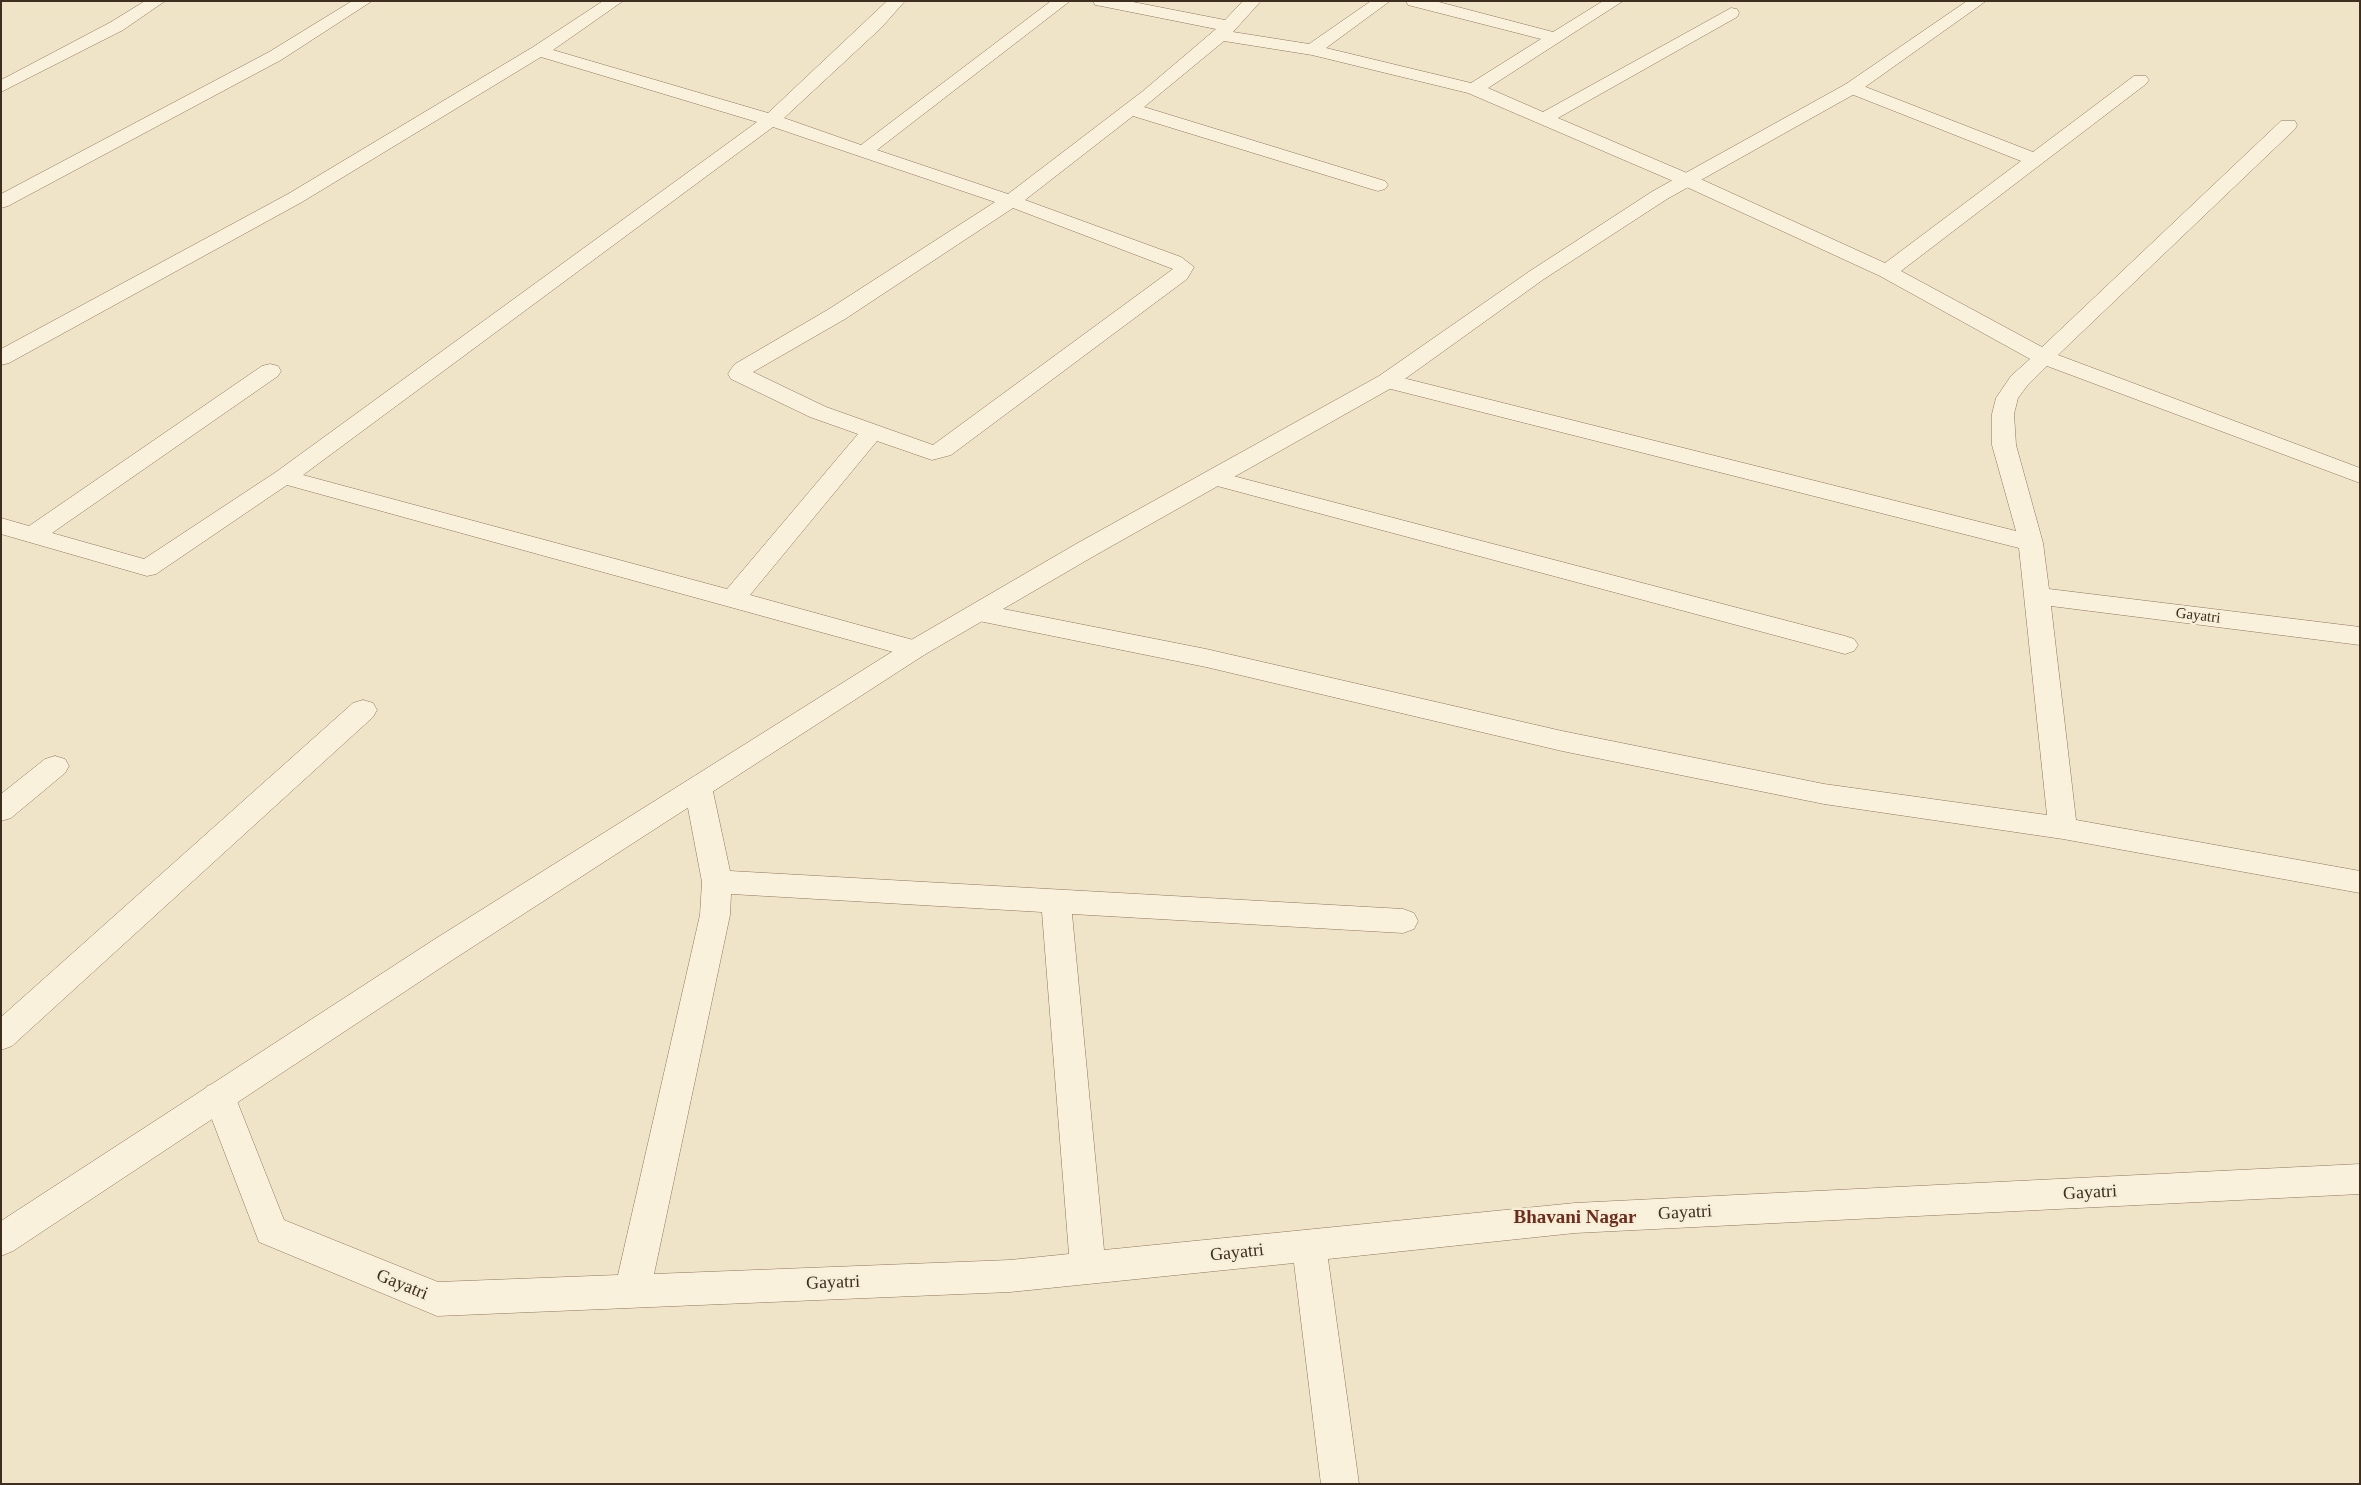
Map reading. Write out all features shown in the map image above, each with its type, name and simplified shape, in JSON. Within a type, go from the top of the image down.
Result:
[{"type":"street","points":[[1,87],[118,26],[157,1]]},
{"type":"street","points":[[1,202],[275,56],[364,1]]},
{"type":"street","points":[[1,358],[294,198],[539,51],[615,1]]},
{"type":"street","points":[[1,526],[147,568],[284,477],[771,120],[875,24],[897,1]]},
{"type":"street","points":[[863,152],[1062,1]]},
{"type":"street","points":[[1101,1],[1474,89],[1687,180],[1887,272],[2045,358],[2360,476]]},
{"type":"street","points":[[539,51],[771,120],[1011,201],[1181,264],[1184,271],[1172,281],[943,450],[929,453],[818,412],[739,374],[743,369],[837,314],[1011,201],[1130,109],[1224,31],[1253,1]]},
{"type":"street","points":[[1312,50],[1382,1]]},
{"type":"street","points":[[1414,1],[1556,38]]},
{"type":"street","points":[[1584,1],[1610,4]]},
{"type":"street","points":[[1,1240],[446,948],[916,649],[1387,381],[1537,275],[1687,180],[1852,88],[1978,1]]},
{"type":"street","points":[[1474,89],[1610,4]]},
{"type":"street","points":[[1544,119],[1731,13]]},
{"type":"street","points":[[1887,272],[2140,80]]},
{"type":"street","points":[[1852,88],[2034,160]]},
{"type":"street","points":[[1130,109],[1378,185]]},
{"type":"street","points":[[2063,828],[2031,543],[2004,445],[2003,414],[2007,398],[2019,381],[2288,124]]},
{"type":"street","points":[[32,535],[270,371]]},
{"type":"street","points":[[1387,381],[2031,543]]},
{"type":"street","points":[[733,599],[872,432]]},
{"type":"street","points":[[284,477],[916,649]]},
{"type":"street","points":[[1214,478],[1845,645]]},
{"type":"street","name":"Gayatri","points":[[2037,596],[2360,636]]},
{"type":"street","points":[[978,613],[1206,658],[1562,741],[1824,794],[2063,828],[2360,882]]},
{"type":"street","points":[[1,1037],[363,710]]},
{"type":"street","points":[[1,810],[55,766]]},
{"type":"street","points":[[632,1292],[712,934],[717,882],[698,787]]},
{"type":"street","points":[[717,882],[1403,921]]},
{"type":"street","points":[[1056,901],[1088,1268]]},
{"type":"street","name":"Gayatri","points":[[219,1096],[271,1231],[437,1300],[1010,1276],[1575,1218],[2360,1179]]},
{"type":"street","points":[[1309,1246],[1340,1484]]},
{"type":"district","name":"Bhavani Nagar","points":[[1575,1218]]}]
